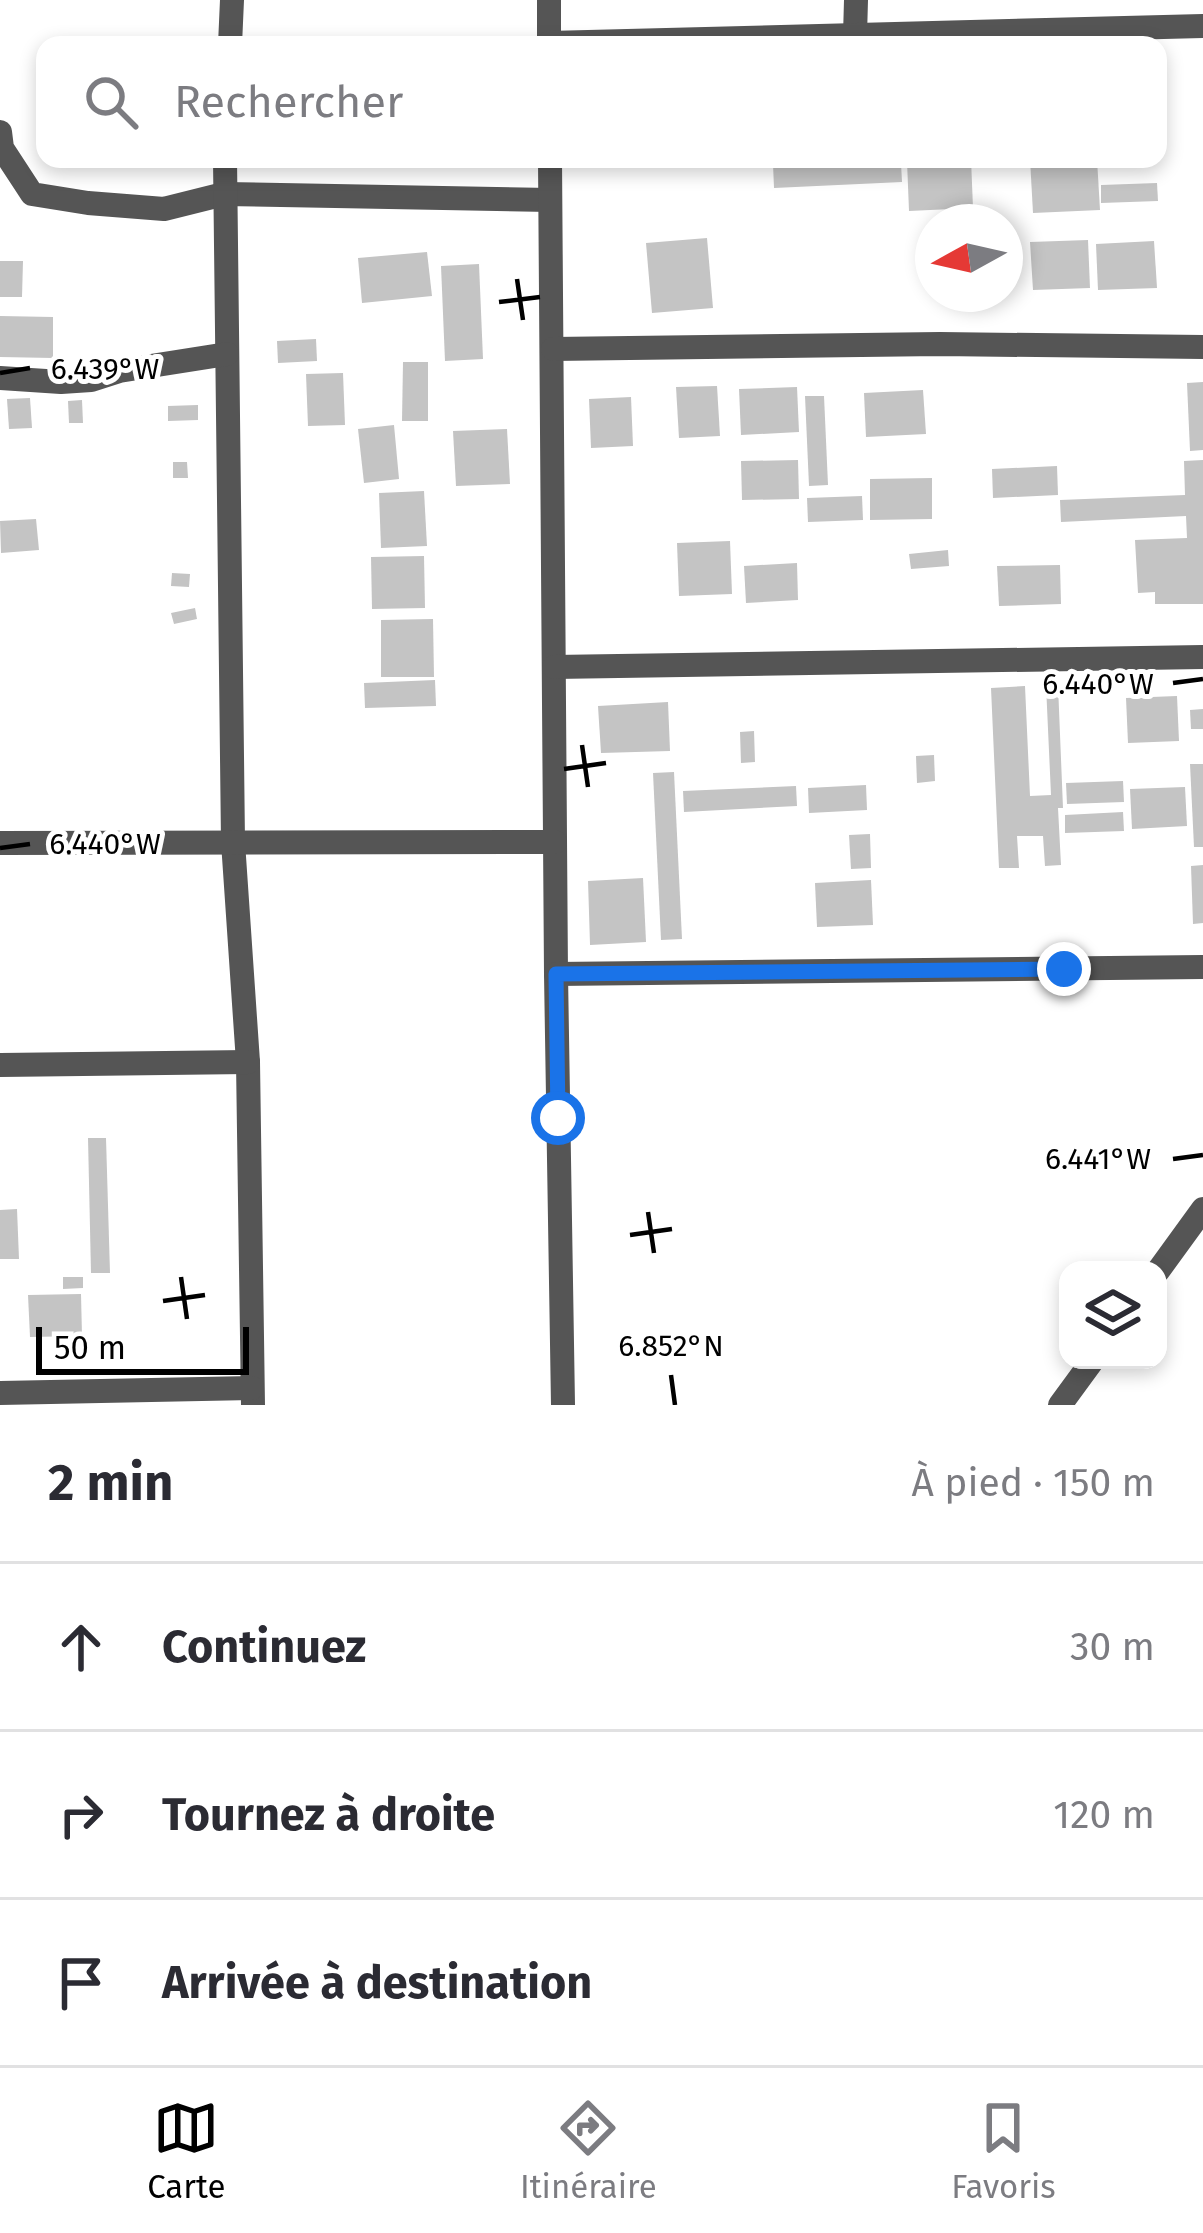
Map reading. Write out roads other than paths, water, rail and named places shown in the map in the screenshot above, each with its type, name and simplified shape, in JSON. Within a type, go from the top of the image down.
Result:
[{"type":"street","points":[[230,36],[232,0]]},
{"type":"street","points":[[549,0],[549,36]]},
{"type":"street","points":[[856,0],[855,36],[1203,26]]},
{"type":"street","points":[[0,132],[2,148],[32,194],[88,203],[164,209],[224,194],[550,200]]},
{"type":"street","points":[[0,1393],[252,1396],[248,1062],[233,842],[225,168]]},
{"type":"street","points":[[550,168],[563,1405]]},
{"type":"street","points":[[553,349],[940,344],[1203,347]]},
{"type":"street","points":[[0,378],[91,380],[119,371],[226,355]]},
{"type":"street","points":[[554,667],[1203,657]]},
{"type":"street","points":[[0,843],[555,842]]},
{"type":"street","points":[[556,974],[1203,967]]},
{"type":"street","points":[[0,1065],[248,1062]]},
{"type":"street","points":[[1165,1261],[1203,1209]]},
{"type":"street","points":[[1060,1405],[1086,1369]]}]
